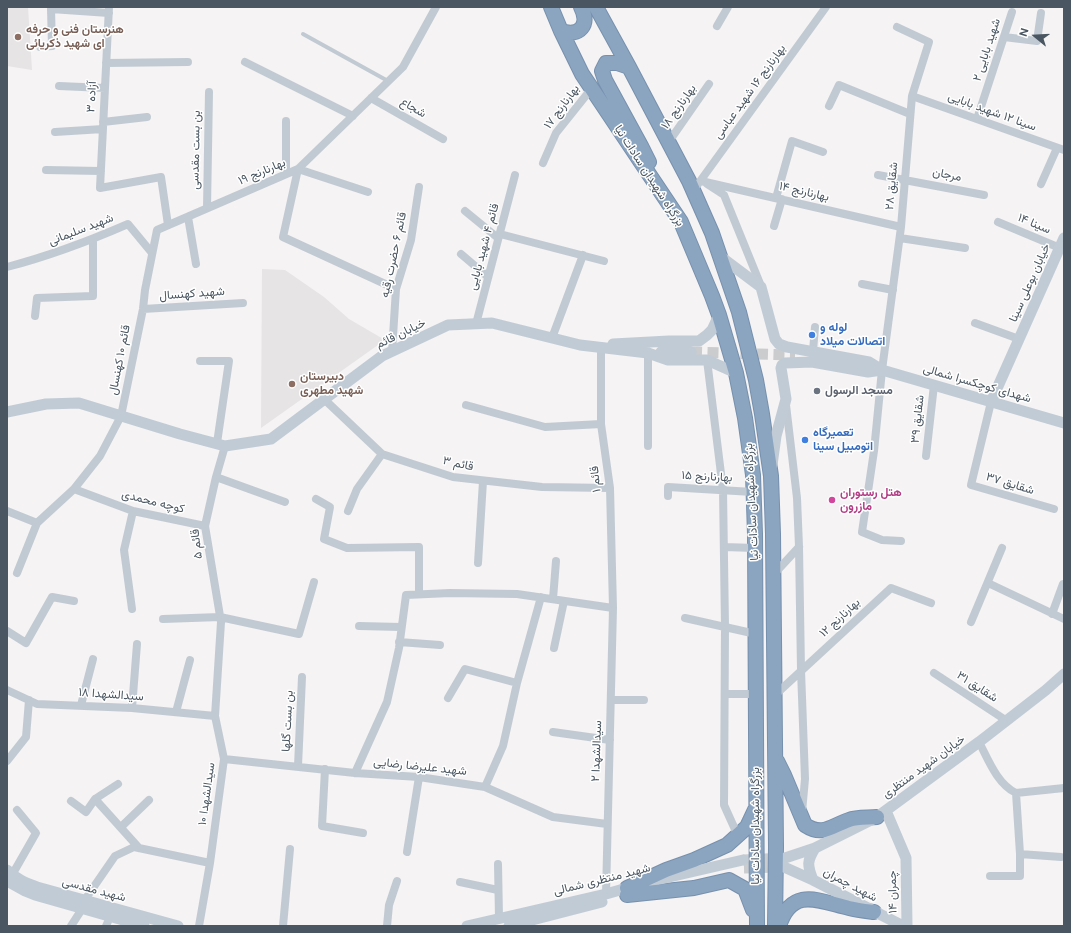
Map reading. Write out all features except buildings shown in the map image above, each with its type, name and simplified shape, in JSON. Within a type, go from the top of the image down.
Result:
[{"type":"highway","name":"بزرگراه شهیدان سادات نیا","points":[[551,7],[582,74],[681,222],[719,315],[736,373],[745,418],[753,475],[756,634],[757,923]]},
{"type":"highway","points":[[561,31],[568,34],[576,32],[582,27],[585,20],[581,7]]},
{"type":"highway","name":"بزرگراه شهیدان سادات نیا","points":[[596,7],[668,143],[697,186],[739,312],[756,380],[771,476],[774,574],[775,926]]},
{"type":"highway","points":[[629,67],[617,63],[606,63],[602,71],[605,80],[641,146],[664,197]]},
{"type":"highway","points":[[775,758],[805,825],[812,829],[822,831],[850,819],[881,814]]},
{"type":"highway","points":[[627,892],[666,870],[728,845],[747,827],[756,806]]},
{"type":"highway","points":[[627,892],[694,888],[729,880],[746,889],[757,923]]},
{"type":"highway","points":[[779,926],[783,915],[791,905],[800,900],[810,899],[874,912]]},
{"type":"main road","name":"خیابان بوعلی سینا","points":[[991,402],[1062,243]]},
{"type":"main road","points":[[721,257],[761,287],[775,339],[779,344],[787,347],[869,362],[882,370]]},
{"type":"main road","points":[[601,348],[616,343],[699,341],[708,335],[712,330],[719,315]]},
{"type":"main road","name":"خیابان قائم","points":[[7,412],[46,404],[79,403],[221,445],[271,439],[382,356],[448,325],[492,323],[580,345],[648,352],[668,360],[707,360],[736,373]]},
{"type":"main road","points":[[812,362],[795,355],[813,351]]},
{"type":"main road","points":[[648,352],[691,352]]},
{"type":"main road","points":[[771,476],[776,436],[786,399],[781,368],[782,365],[785,363],[812,362],[868,372],[882,370]]},
{"type":"main road","name":"شهدای کوچکسرا شمالی","points":[[882,370],[1064,423]]},
{"type":"main road","name":"خیابان شهید منتظری","points":[[785,862],[881,814],[979,742],[1046,690],[1064,674]]},
{"type":"main road","name":"چمران ۱۴","points":[[881,814],[906,858],[907,926]]},
{"type":"main road","points":[[813,880],[808,864],[809,857],[815,848]]},
{"type":"main road","name":"شهید چمران","points":[[785,862],[813,880],[902,926]]},
{"type":"main road","name":"شهید منتظری شمالی","points":[[509,926],[532,923],[627,892],[744,864]]},
{"type":"main road","name":"شهید مقدسی","points":[[8,876],[83,905],[178,926]]},
{"type":"main road","name":"شهید منتظری شمالی","points":[[467,926],[606,894],[627,892]]},
{"type":"main road","name":"شهید مقدسی","points":[[83,905],[108,922],[144,926]]},
{"type":"street","name":"بهارنارنج ۱۹","points":[[143,310],[157,230],[298,169],[403,67],[436,7]]},
{"type":"street","points":[[717,26],[728,7]]},
{"type":"street","name":"بهارنارنج ۱۶ شهید عباسی","points":[[697,186],[826,7]]},
{"type":"street","points":[[40,47],[52,46],[51,9],[109,10]]},
{"type":"street","name":"آزاده ۳","points":[[109,10],[100,188],[161,177],[168,225]]},
{"type":"street","name":"شهید بابایی ۲","points":[[977,119],[1012,12]]},
{"type":"street","points":[[1004,37],[1037,41],[1041,13]]},
{"type":"street","name":"شقایق ۲۸","points":[[896,27],[929,42],[912,96],[900,238],[882,370],[874,451],[862,532],[882,540],[902,541]]},
{"type":"street","points":[[106,63],[188,62]]},
{"type":"street","points":[[245,62],[352,116]]},
{"type":"street","name":"بهارنارنج ۱۸","points":[[668,143],[709,84]]},
{"type":"street","points":[[829,106],[839,85],[910,114]]},
{"type":"street","points":[[59,86],[105,88]]},
{"type":"street","name":"بهارنارنج ۱۷","points":[[543,163],[556,133],[592,88]]},
{"type":"street","name":"بن بست مقدسی","points":[[207,208],[208,92]]},
{"type":"street","name":"سینا ۱۲ شهید بابایی","points":[[912,96],[1060,149]]},
{"type":"street","name":"شجاع","points":[[371,98],[443,139]]},
{"type":"street","points":[[55,132],[103,126],[147,117]]},
{"type":"street","points":[[286,121],[286,174]]},
{"type":"street","points":[[774,226],[792,141],[823,152]]},
{"type":"street","points":[[1041,184],[1060,149]]},
{"type":"street","points":[[368,192],[298,169],[283,237],[396,289]]},
{"type":"street","points":[[46,170],[101,170]]},
{"type":"street","name":"قائم ۴ شهید بابایی","points":[[476,324],[515,175]]},
{"type":"street","name":"مرجان","points":[[878,175],[984,195]]},
{"type":"street","points":[[697,186],[724,195],[761,287]]},
{"type":"street","name":"بهارنارنج ۱۴","points":[[697,186],[779,199],[901,227]]},
{"type":"street","name":"قائم ۶ حضرت رقیه","points":[[392,352],[396,289],[411,240],[419,187]]},
{"type":"street","points":[[465,210],[499,236],[604,261]]},
{"type":"street","points":[[188,217],[196,264]]},
{"type":"street","name":"سینا ۱۴","points":[[998,222],[1062,243]]},
{"type":"street","name":"شهید سلیمانی","points":[[7,267],[40,258],[93,240],[128,224],[152,253]]},
{"type":"street","points":[[900,238],[965,248]]},
{"type":"street","points":[[35,316],[37,298],[93,296],[93,240]]},
{"type":"street","points":[[461,254],[488,277]]},
{"type":"street","points":[[552,338],[583,255]]},
{"type":"street","points":[[862,284],[892,290]]},
{"type":"street","name":"شهید کهنسال","points":[[143,310],[243,303]]},
{"type":"street","name":"قائم ۱۰ کهنسال","points":[[36,523],[74,489],[100,456],[121,416],[143,310]]},
{"type":"street","points":[[975,323],[1019,339]]},
{"type":"street","points":[[813,351],[815,327]]},
{"type":"street","name":"قائم ۱","points":[[601,348],[601,424],[610,488],[613,608]]},
{"type":"street","points":[[648,352],[648,446]]},
{"type":"street","points":[[707,360],[723,490],[725,627],[724,805],[738,836]]},
{"type":"street","name":"قائم ۵","points":[[200,361],[228,361],[221,445],[216,478],[205,526],[220,617]]},
{"type":"street","name":"شقایق ۳۹","points":[[926,456],[934,385]]},
{"type":"street","points":[[786,399],[797,498],[799,548],[805,779],[801,815]]},
{"type":"street","name":"قائم ۳","points":[[325,400],[382,454],[453,477],[542,487],[610,488]]},
{"type":"street","name":"شقایق ۳۷","points":[[991,402],[971,484],[1054,509]]},
{"type":"street","points":[[466,405],[545,428],[601,424]]},
{"type":"street","points":[[348,511],[357,489],[382,454]]},
{"type":"street","points":[[216,478],[285,502]]},
{"type":"street","points":[[478,563],[483,481]]},
{"type":"street","name":"بهارنارنج ۱۵","points":[[668,496],[668,488],[753,492]]},
{"type":"street","name":"کوچه محمدی","points":[[74,489],[133,511],[205,526]]},
{"type":"street","points":[[316,499],[330,507],[324,539],[346,548],[419,546],[420,594]]},
{"type":"street","points":[[7,511],[36,523],[17,573]]},
{"type":"street","points":[[132,609],[124,550],[133,511]]},
{"type":"street","points":[[724,547],[755,548]]},
{"type":"street","points":[[774,574],[799,548]]},
{"type":"street","points":[[972,622],[1002,548]]},
{"type":"street","points":[[552,599],[556,561]]},
{"type":"street","points":[[163,619],[220,617],[299,634],[314,582]]},
{"type":"street","points":[[988,584],[1064,619]]},
{"type":"street","points":[[1052,614],[1063,584]]},
{"type":"street","name":"بهارنارنج ۱۲","points":[[775,695],[891,588],[932,603]]},
{"type":"street","points":[[355,773],[387,702],[399,642],[406,595],[517,594],[613,608]]},
{"type":"street","points":[[7,632],[26,643],[52,597],[74,601]]},
{"type":"street","points":[[485,787],[503,746],[517,683],[541,598]]},
{"type":"street","points":[[554,648],[564,601]]},
{"type":"street","name":"سیدالشهدا ۲","points":[[606,894],[613,608]]},
{"type":"street","name":"سیدالشهدا ۱۰","points":[[199,926],[210,863],[224,759],[215,716],[221,622],[220,617]]},
{"type":"street","points":[[685,618],[756,634]]},
{"type":"street","points":[[359,626],[401,627]]},
{"type":"street","points":[[399,642],[440,645]]},
{"type":"street","points":[[132,708],[137,644]]},
{"type":"street","points":[[81,705],[93,659]]},
{"type":"street","points":[[176,712],[190,660]]},
{"type":"street","points":[[448,698],[465,669],[517,683]]},
{"type":"street","name":"شقایق ۳۱","points":[[934,673],[1006,721]]},
{"type":"street","name":"بن بست گلها","points":[[298,766],[302,677]]},
{"type":"street","name":"سیدالشهدا ۱۸","points":[[7,690],[37,704],[132,708],[215,716]]},
{"type":"street","points":[[725,694],[756,694]]},
{"type":"street","points":[[7,761],[26,737],[29,700]]},
{"type":"street","points":[[611,700],[644,700]]},
{"type":"street","points":[[553,732],[610,740]]},
{"type":"street","points":[[979,742],[994,770],[1008,789],[1016,793],[1064,788]]},
{"type":"street","name":"شهید علیرضا رضایی","points":[[224,759],[355,773],[419,777],[485,787],[553,817],[607,824]]},
{"type":"street","points":[[325,769],[322,826],[363,833]]},
{"type":"street","points":[[407,852],[419,777]]},
{"type":"street","points":[[71,801],[86,812],[95,799],[118,784]]},
{"type":"street","points":[[990,876],[1020,876],[1016,793]]},
{"type":"street","points":[[95,799],[139,848]]},
{"type":"street","points":[[121,828],[148,800]]},
{"type":"street","points":[[8,876],[36,833],[17,810]]},
{"type":"street","points":[[71,926],[114,856],[134,847],[210,863]]},
{"type":"street","points":[[283,926],[290,849]]},
{"type":"street","points":[[1020,854],[1061,857]]},
{"type":"street","points":[[498,864],[499,918]]},
{"type":"street","points":[[387,926],[389,905],[397,881]]},
{"type":"street","points":[[460,882],[498,890]]},
{"type":"lane","points":[[303,34],[388,81]]},
{"type":"shaded area","name":"هنرستان فنی و حرفه ای شهید ذکریائی","points":[[7,7],[28,7],[32,70],[7,66]]},
{"type":"shaded area","name":"دبیرستان شهید مطهری","points":[[262,269],[285,270],[324,297],[349,319],[385,340],[261,428]]},
{"type":"tunnel","points":[[691,352],[795,355]]},
{"type":"tunnel","points":[[743,860],[784,858]]},
{"type":"tunnel","points":[[744,868],[784,867]]},
{"type":"place","name":"هنرستان فنی و حرفه ای شهید ذکریائی","points":[[18,37]]},
{"type":"place","name":"لوله و اتصالات میلاد","points":[[812,335]]},
{"type":"place","name":"دبیرستان شهید مطهری","points":[[292,384]]},
{"type":"place","name":"مسجد الرسول","points":[[817,391]]},
{"type":"place","name":"تعمیرگاه اتومبیل سینا","points":[[805,440]]},
{"type":"place","name":"هتل رستوران مازرون","points":[[832,500]]}]
